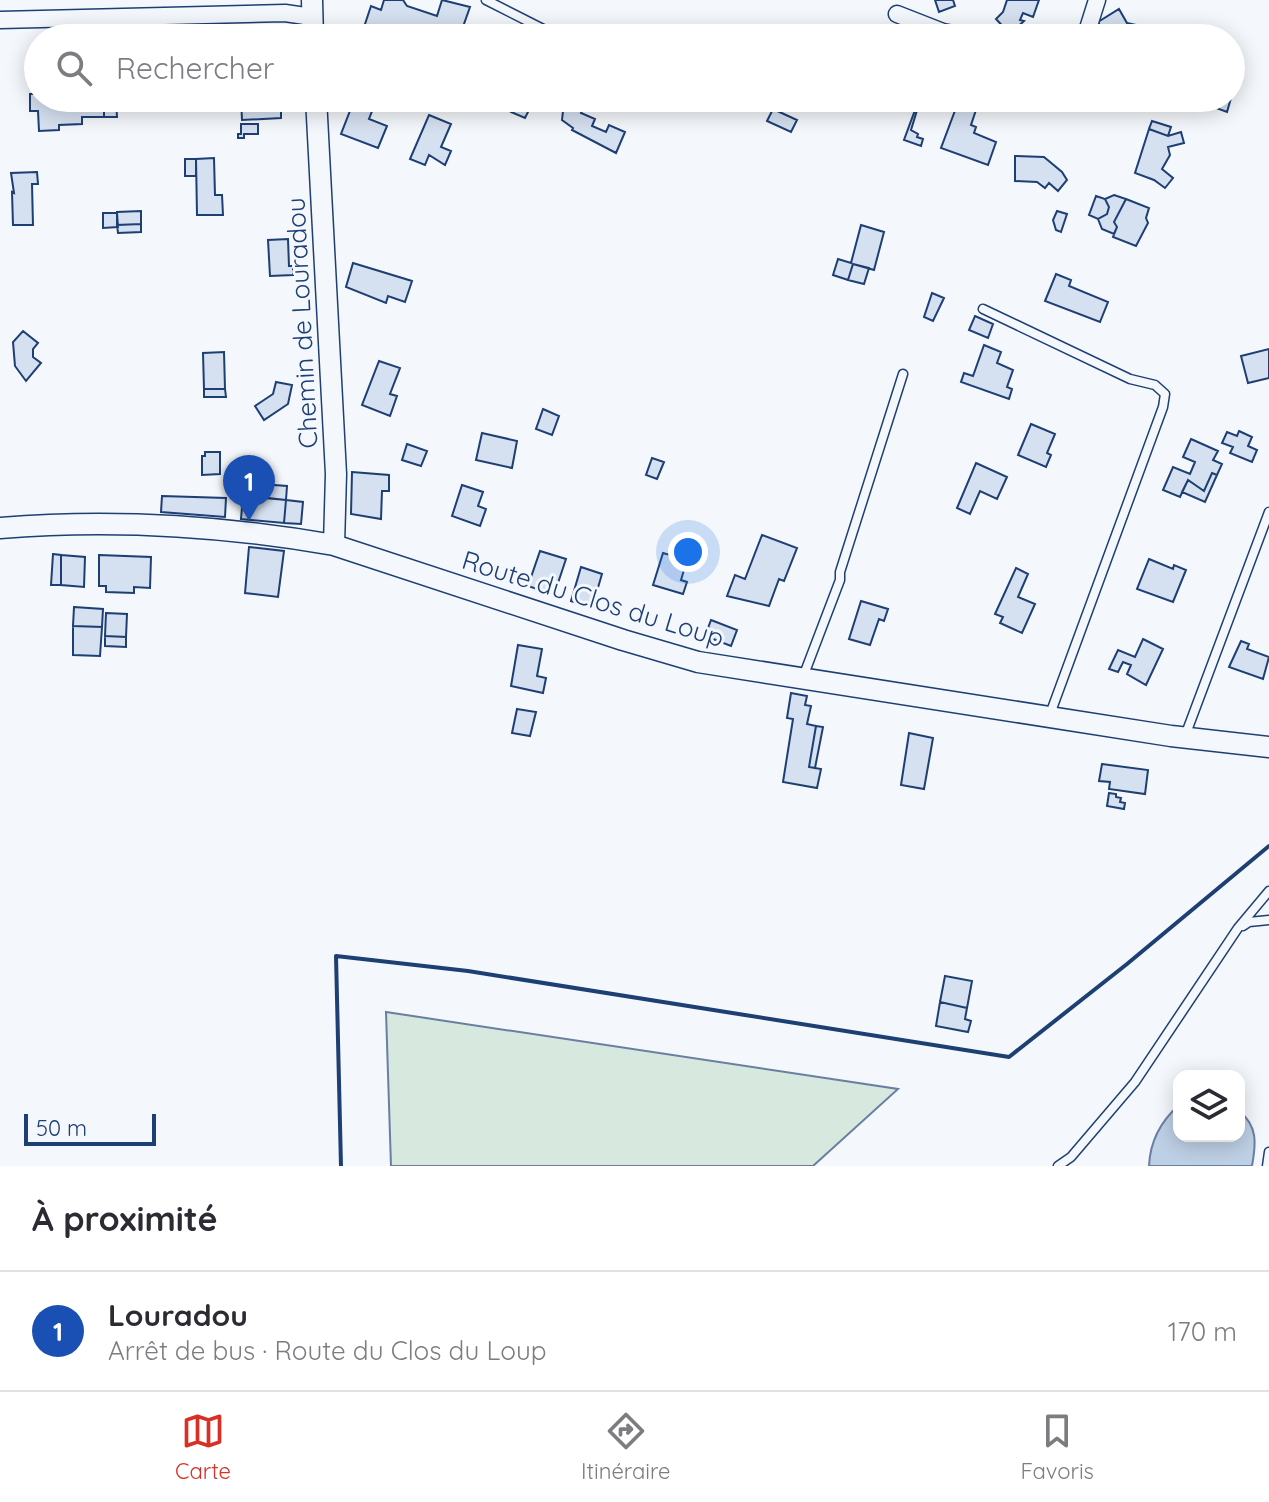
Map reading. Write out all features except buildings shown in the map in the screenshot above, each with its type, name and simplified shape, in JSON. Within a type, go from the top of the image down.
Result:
[{"type":"street","points":[[1089,24],[1097,0]]},
{"type":"street","points":[[0,20],[285,13],[312,8]]},
{"type":"street","points":[[897,14],[923,24]]},
{"type":"street","name":"Chemin de Louradou","points":[[317,112],[336,474],[334,545]]},
{"type":"street","name":"Route du Clos du Loup","points":[[0,528],[102,525],[203,530],[287,537],[334,545],[698,662],[1049,718],[1269,747]]},
{"type":"lane","points":[[486,0],[533,24]]},
{"type":"lane","points":[[983,309],[1130,379],[1155,385],[1165,394],[1163,407],[1049,718]]},
{"type":"lane","points":[[802,679],[840,580],[903,374]]},
{"type":"lane","points":[[1184,737],[1269,512]]},
{"type":"lane","points":[[1058,1166],[1071,1157],[1135,1082],[1238,928],[1269,891]]},
{"type":"lane","points":[[1238,928],[1249,922],[1269,920]]},
{"type":"lane","points":[[1267,1166],[1269,1152]]},
{"type":"shaded area","points":[[386,1012],[898,1089],[813,1166],[391,1166]]},
{"type":"water","points":[[1173,1111],[1173,1142],[1245,1142],[1245,1117],[1254,1136],[1252,1166],[1149,1166],[1151,1148],[1166,1118]]},
{"type":"wall","points":[[341,1166],[336,956],[468,971],[1009,1057],[1269,846]]},
{"type":"place","name":"Louradou","points":[[249,521]]}]
